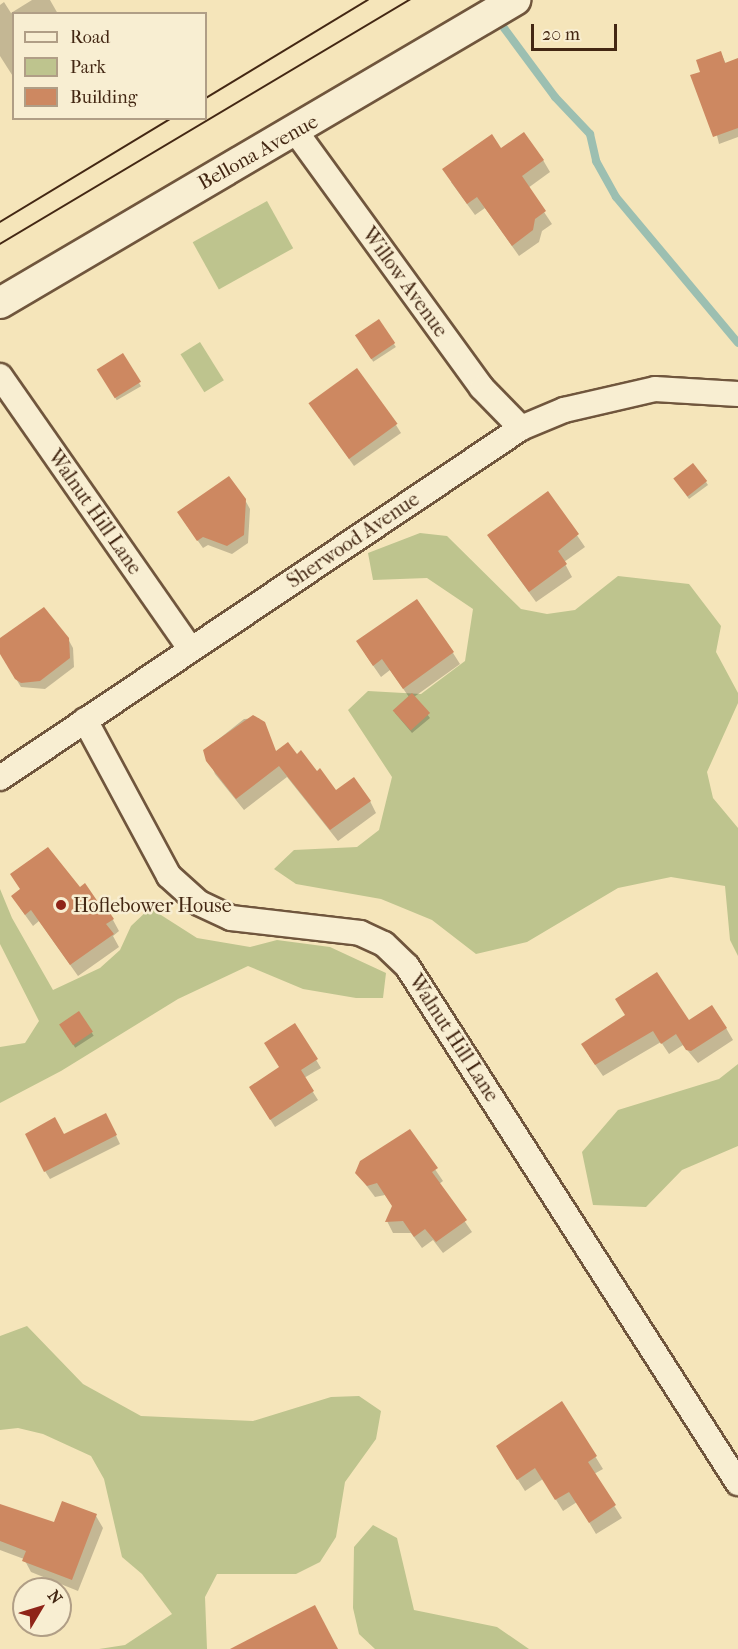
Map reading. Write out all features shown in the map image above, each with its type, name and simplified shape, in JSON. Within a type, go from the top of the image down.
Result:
[{"type":"street","name":"Bellona Avenue","points":[[0,303],[146,215],[296,132],[515,0]]},
{"type":"street","name":"Willow Avenue","points":[[296,132],[482,388],[521,428]]},
{"type":"street","name":"Walnut Hill Lane","points":[[0,375],[190,648]]},
{"type":"street","name":"Sherwood Avenue","points":[[0,778],[190,648],[521,428],[564,410],[655,389],[738,394]]},
{"type":"street","name":"Walnut Hill Lane","points":[[85,720],[169,876],[199,903],[231,918],[360,933],[384,944],[407,966],[738,1483]]},
{"type":"green space","points":[[267,201],[293,248],[219,289],[193,242]]},
{"type":"green space","points":[[200,342],[224,380],[204,392],[180,354]]},
{"type":"green space","points":[[420,533],[447,536],[521,609],[547,614],[575,610],[618,576],[689,584],[721,626],[716,652],[738,693],[738,703],[707,772],[713,798],[738,828],[738,956],[730,940],[725,886],[671,877],[618,888],[527,942],[476,954],[432,920],[381,899],[296,884],[274,869],[294,850],[357,847],[379,830],[392,777],[348,710],[368,691],[421,694],[465,661],[473,609],[427,578],[373,580],[368,553]]},
{"type":"green space","points":[[0,889],[12,918],[53,990],[100,968],[120,950],[131,926],[150,908],[197,938],[250,947],[277,940],[330,947],[386,973],[383,998],[356,998],[303,989],[248,966],[178,999],[61,1071],[0,1103],[0,1047],[25,1043],[39,1021],[0,944]]},
{"type":"green space","points":[[738,1064],[738,1146],[682,1170],[646,1207],[593,1205],[582,1152],[618,1110],[719,1079]]},
{"type":"green space","points":[[27,1326],[83,1384],[141,1416],[253,1421],[331,1397],[359,1396],[381,1411],[376,1439],[345,1482],[336,1537],[320,1562],[296,1574],[217,1574],[205,1597],[207,1649],[99,1649],[125,1645],[172,1614],[142,1574],[122,1557],[104,1479],[91,1456],[43,1434],[18,1428],[0,1430],[0,1336]]},
{"type":"green space","points":[[373,1525],[397,1538],[414,1610],[497,1627],[529,1649],[375,1649],[359,1634],[353,1608],[354,1547]]},
{"type":"building","points":[[721,51],[725,63],[738,58],[738,128],[713,137],[690,75],[700,72],[696,60]]},
{"type":"building","points":[[524,132],[544,160],[522,176],[546,211],[535,219],[533,230],[512,246],[477,197],[467,204],[442,169],[492,134],[501,148]]},
{"type":"building","points":[[379,319],[395,343],[371,359],[355,335]]},
{"type":"building","points":[[123,353],[141,382],[115,398],[97,369]]},
{"type":"building","points":[[357,368],[398,424],[349,459],[308,403]]},
{"type":"building","points":[[693,463],[707,481],[687,497],[673,478]]},
{"type":"building","points":[[229,476],[246,499],[244,535],[227,546],[203,537],[197,541],[177,512]]},
{"type":"building","points":[[548,491],[579,534],[558,551],[567,564],[529,592],[487,535]]},
{"type":"building","points":[[417,599],[454,652],[403,689],[382,659],[373,666],[356,641]]},
{"type":"building","points":[[44,607],[69,638],[70,658],[40,681],[21,683],[15,679],[0,654],[0,638]]},
{"type":"building","points":[[412,693],[430,713],[411,730],[393,710]]},
{"type":"building","points":[[253,715],[265,722],[276,751],[288,742],[297,754],[301,750],[317,771],[320,768],[336,790],[354,777],[371,801],[330,830],[279,766],[236,799],[206,761],[203,750]]},
{"type":"building","name":"Hoflebower House","points":[[48,847],[80,887],[85,883],[114,919],[106,924],[114,934],[70,965],[31,910],[25,915],[11,896],[20,889],[10,874]]},
{"type":"building","points":[[657,972],[689,1020],[712,1005],[727,1028],[691,1051],[686,1050],[676,1034],[661,1044],[653,1031],[595,1065],[581,1044],[625,1015],[615,999]]},
{"type":"building","points":[[79,1011],[93,1032],[73,1045],[59,1024]]},
{"type":"building","points":[[295,1023],[318,1059],[301,1070],[314,1091],[270,1120],[249,1087],[279,1067],[264,1043]]},
{"type":"building","points":[[106,1113],[117,1135],[44,1172],[25,1134],[55,1117],[64,1134]]},
{"type":"building","points":[[410,1129],[438,1168],[432,1172],[467,1220],[436,1242],[425,1229],[414,1237],[403,1221],[385,1222],[392,1206],[377,1183],[367,1186],[355,1173],[360,1161]]},
{"type":"building","points":[[562,1401],[597,1456],[588,1462],[616,1505],[589,1523],[569,1492],[555,1500],[535,1468],[517,1480],[496,1446]]},
{"type":"building","points":[[62,1501],[97,1514],[72,1580],[72,1577],[64,1577],[22,1561],[26,1551],[0,1541],[0,1504],[54,1522]]},
{"type":"building","points":[[315,1605],[338,1649],[230,1649]]},
{"type":"waterway","points":[[504,28],[555,97],[590,134],[596,161],[616,197],[738,343]]},
{"type":"tram line","points":[[207,97],[368,0]]},
{"type":"tram line","points":[[0,244],[410,0]]},
{"type":"tram line","points":[[0,222],[169,120]]},
{"type":"place","name":"Hoflebower House","points":[[61,905]]}]
